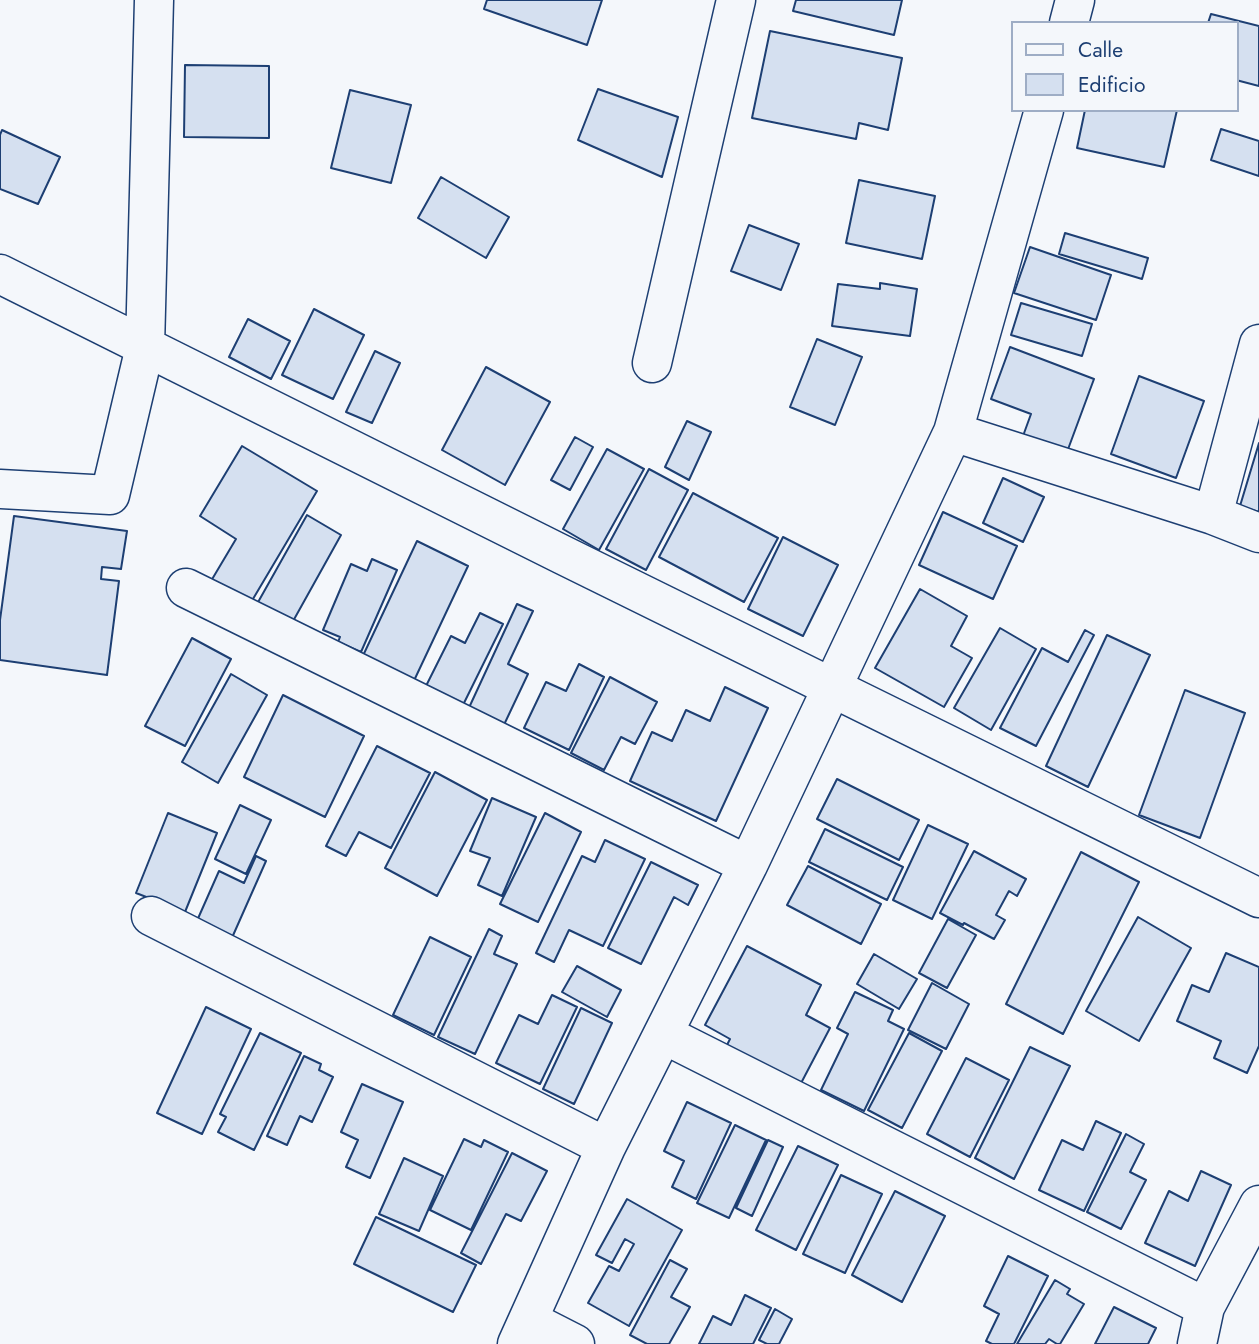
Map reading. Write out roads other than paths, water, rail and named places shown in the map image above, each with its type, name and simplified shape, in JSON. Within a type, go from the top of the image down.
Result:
[{"type":"street","points":[[0,489],[110,495],[145,346],[154,0]]},
{"type":"street","points":[[652,363],[736,0]]},
{"type":"street","points":[[1070,21],[1075,0]]},
{"type":"street","points":[[575,1344],[522,1332],[606,1147],[748,865],[953,432],[1043,112]]},
{"type":"street","points":[[0,274],[1259,898]]},
{"type":"street","points":[[1213,515],[1259,344]]},
{"type":"street","points":[[953,432],[1213,515],[1259,533]]},
{"type":"street","points":[[186,589],[748,865]]},
{"type":"street","points":[[151,916],[606,1147]]},
{"type":"street","points":[[663,1034],[1205,1307]]},
{"type":"street","points":[[1197,1344],[1205,1307],[1259,1205]]}]
